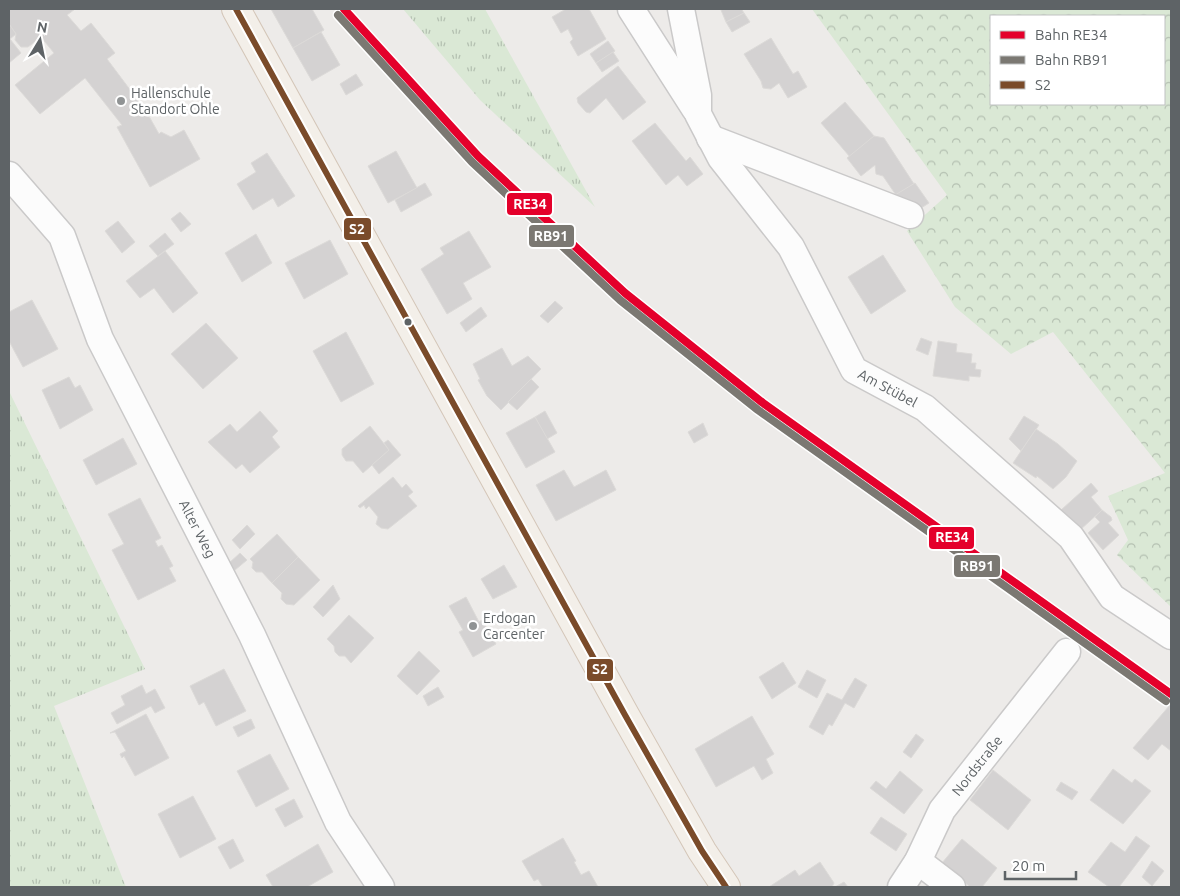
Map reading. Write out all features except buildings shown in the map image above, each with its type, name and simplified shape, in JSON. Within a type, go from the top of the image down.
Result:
[{"type":"main road","points":[[236,9],[625,715],[702,850],[726,887]]},
{"type":"street","name":"Am Stübel","points":[[631,9],[698,114],[721,158],[791,247],[854,370],[925,408],[1071,537],[1112,597],[1171,636]]},
{"type":"street","name":"Am Stübel","points":[[681,9],[698,95],[698,114]]},
{"type":"street","points":[[710,138],[910,215]]},
{"type":"street","name":"Alter Weg","points":[[9,175],[62,236],[104,348],[252,636],[338,822],[381,887]]},
{"type":"street","name":"Nordstraße","points":[[901,887],[918,861],[942,810],[1067,652]]},
{"type":"street","points":[[918,861],[952,887]]},
{"type":"green space","points":[[403,9],[485,9],[595,207],[480,100]]},
{"type":"green space","points":[[812,9],[1171,9],[1171,607],[1117,555],[1128,540],[1108,496],[1165,473],[1053,332],[1011,354],[955,307],[907,231],[947,195]]},
{"type":"green space","points":[[9,391],[145,669],[54,706],[126,887],[9,887]]},
{"type":"rail line","name":"RE34","points":[[344,9],[478,156],[625,293],[763,403],[1171,694]]},
{"type":"rail line","name":"RB91","points":[[338,15],[472,162],[620,300],[758,410],[1166,701]]},
{"type":"transit line","name":"S2","points":[[236,9],[625,715],[702,851],[726,887]]},
{"type":"place","name":"Hallenschule Standort Ohle","points":[[121,101]]},
{"type":"place","name":"Erdogan Carcenter","points":[[473,626]]}]
